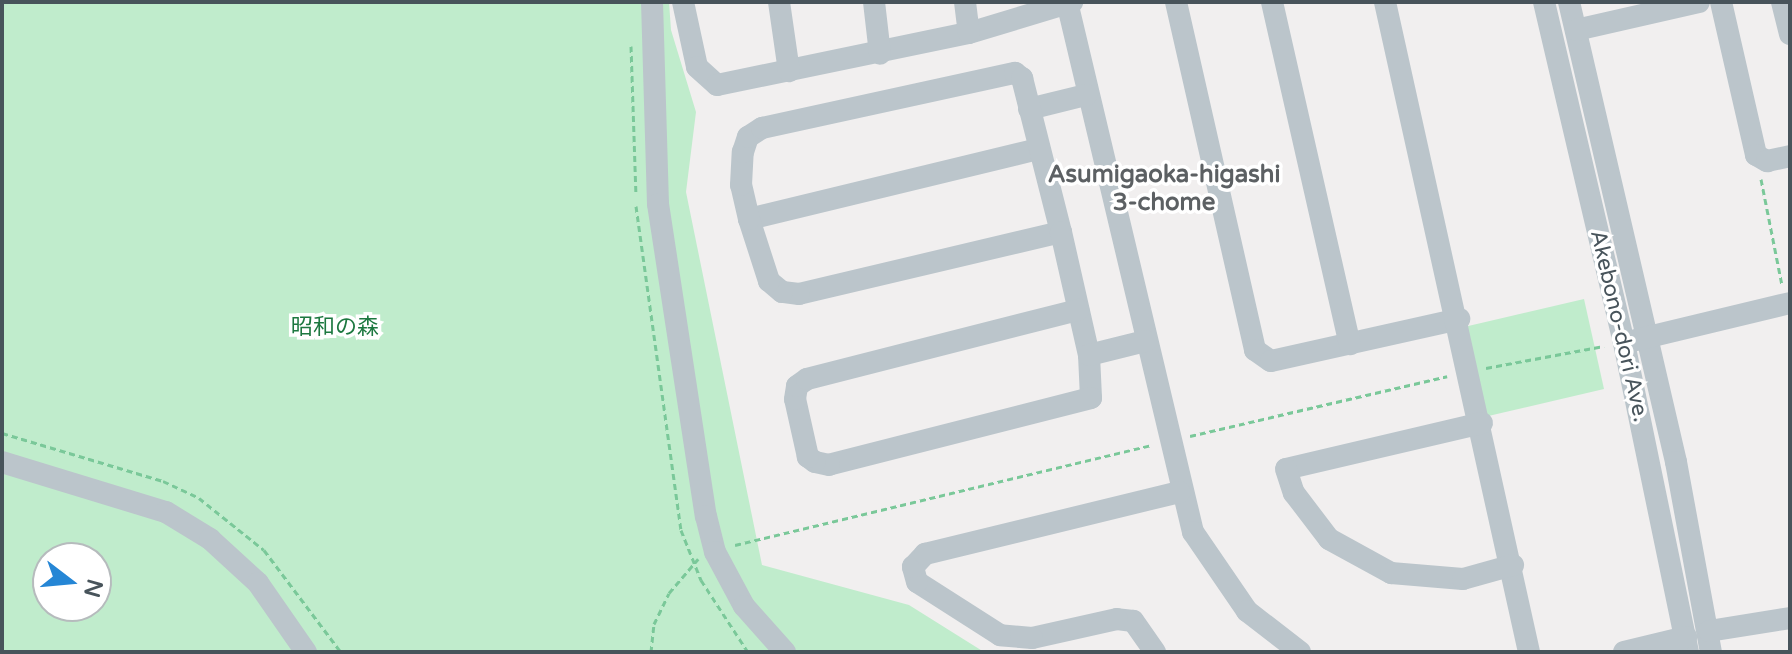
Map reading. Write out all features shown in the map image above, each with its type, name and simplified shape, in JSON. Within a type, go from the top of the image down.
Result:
[{"type":"street","points":[[652,2],[658,204],[694,455],[715,552],[744,606],[785,652]]},
{"type":"street","points":[[683,2],[697,67],[706,79],[717,85],[880,54],[969,33],[1069,2],[1086,95],[1180,492],[1213,568],[1247,611],[1300,652]]},
{"type":"street","points":[[779,2],[789,71]]},
{"type":"street","points":[[874,2],[880,54]]},
{"type":"street","points":[[965,2],[969,33]]},
{"type":"street","points":[[1176,2],[1255,350],[1271,361],[1459,319]]},
{"type":"street","points":[[1272,2],[1350,344]]},
{"type":"street","points":[[1385,2],[1459,319],[1529,652]]},
{"type":"street","name":"Akebono-dori Ave.","points":[[1544,2],[1624,343],[1687,644]]},
{"type":"street","name":"Akebono-dori Ave.","points":[[1569,2],[1647,337],[1710,642]]},
{"type":"street","points":[[1576,30],[1699,2]]},
{"type":"street","points":[[1721,2],[1756,155],[1767,161],[1790,156]]},
{"type":"street","points":[[1782,2],[1790,34]]},
{"type":"street","points":[[1061,232],[799,294],[782,292],[769,281],[749,219],[741,185],[743,152],[748,137],[762,128],[1007,71],[1022,78],[1061,232],[1089,355],[1094,385],[1091,398],[1082,403],[829,465],[808,457],[795,399],[797,386],[807,379],[1078,310]]},
{"type":"street","points":[[1029,109],[1086,95]]},
{"type":"street","points":[[749,219],[1039,149]]},
{"type":"street","points":[[1624,343],[1788,303]]},
{"type":"street","points":[[1089,355],[1145,341]]},
{"type":"street","points":[[1482,423],[1286,469],[1294,493],[1329,539],[1391,573],[1463,579],[1513,565]]},
{"type":"street","points":[[2,462],[166,512],[210,539],[258,583],[306,652]]},
{"type":"street","points":[[1155,652],[1133,621],[1117,619],[1032,638],[1000,635],[917,582],[913,567],[925,554],[1180,492]]},
{"type":"street","points":[[1710,642],[1790,618]]},
{"type":"street","points":[[1624,652],[1687,644]]},
{"type":"path","points":[[1756,155],[1788,303]]},
{"type":"path","points":[[651,652],[654,624],[682,572],[715,552],[802,526],[1470,371],[1624,343]]},
{"type":"path","points":[[701,580],[748,652]]},
{"type":"green space","name":"昭和の森","points":[[2,2],[669,2],[671,30],[696,112],[686,192],[762,565],[909,605],[984,652],[2,652]]},
{"type":"green space","points":[[1584,299],[1604,389],[1484,417],[1464,327]]},
{"type":"district","name":"Asumigaoka-higashi 3-chome","points":[[1164,189]]}]
